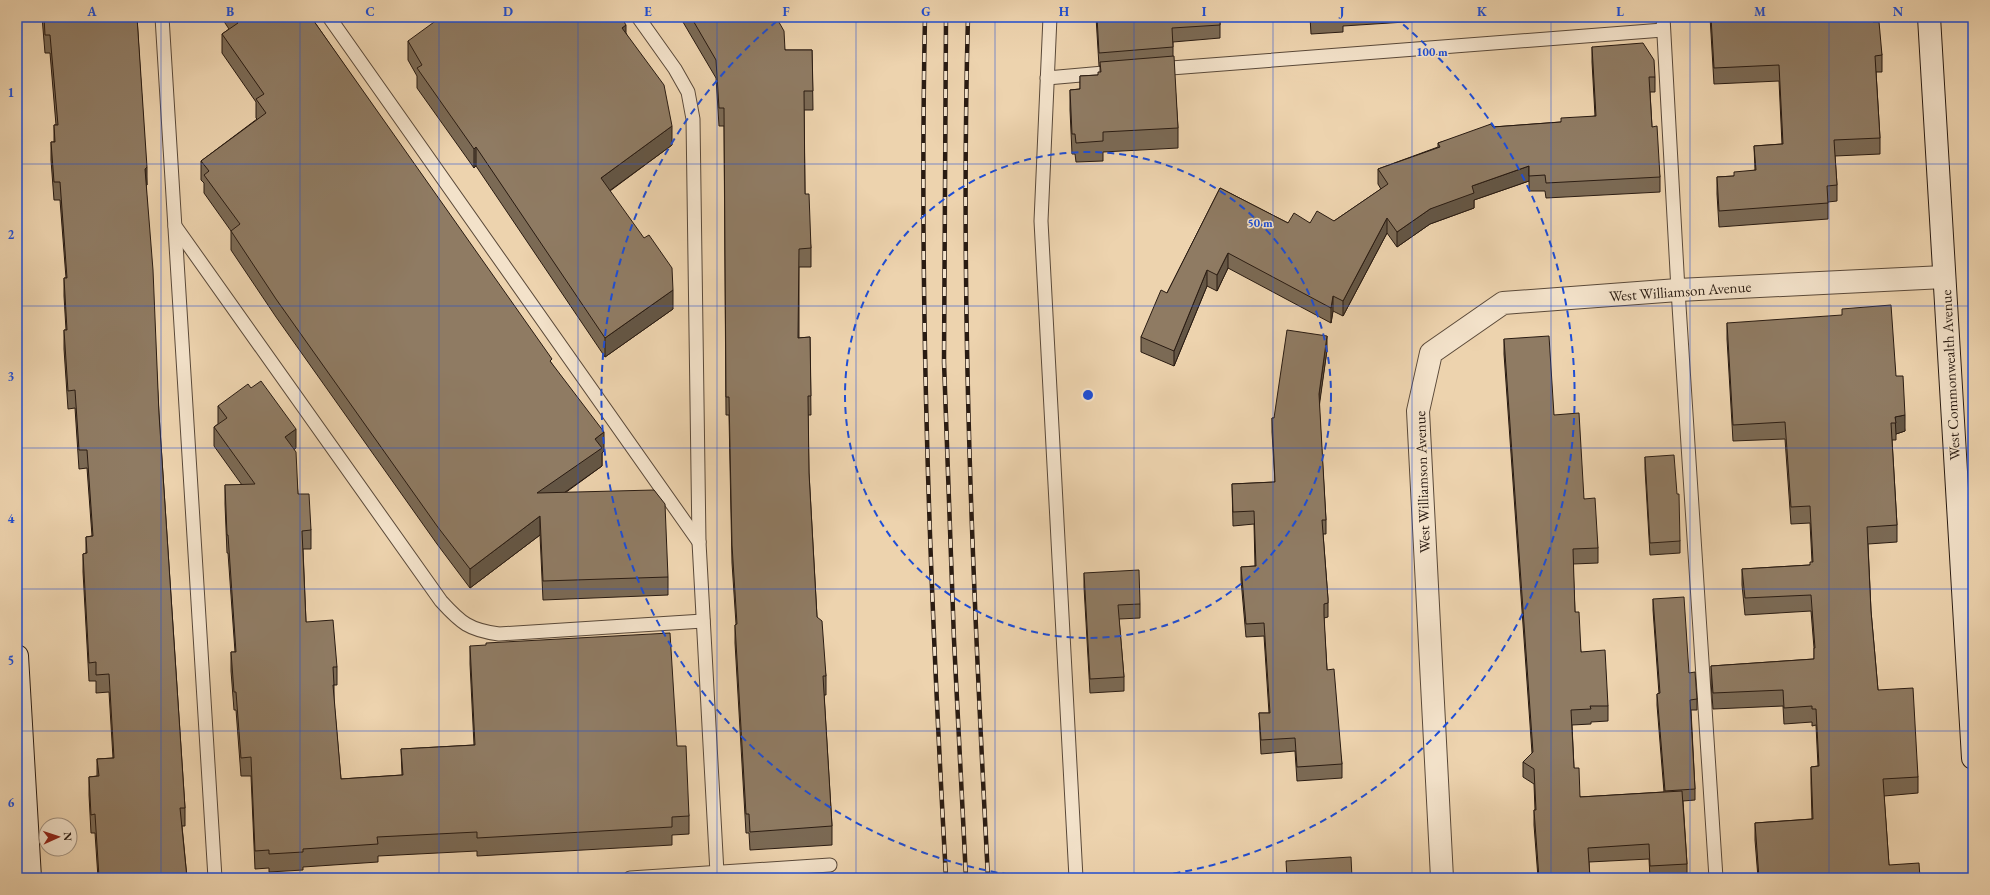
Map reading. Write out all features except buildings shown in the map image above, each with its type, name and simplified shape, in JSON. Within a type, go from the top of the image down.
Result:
[{"type":"street","name":"West Commonwealth Avenue","points":[[1929,17],[1944,277],[1965,501],[1973,758]]},
{"type":"street","name":"West Williamson Avenue","points":[[1442,878],[1418,411],[1431,353],[1503,304],[1678,290],[1944,277]]},
{"type":"street","points":[[17,656],[30,878]]},
{"type":"lane","points":[[162,17],[215,878]]},
{"type":"lane","points":[[329,17],[699,542]]},
{"type":"lane","points":[[638,17],[675,69],[688,92],[693,119],[699,542],[717,873]]},
{"type":"lane","points":[[1050,17],[1041,221],[1076,878]]},
{"type":"lane","points":[[1142,70],[1663,23],[1678,290],[1716,878]]},
{"type":"lane","points":[[1047,78],[1126,71]]},
{"type":"lane","points":[[175,226],[441,601],[460,621],[480,632],[499,634],[704,621]]},
{"type":"lane","points":[[630,878],[830,865]]},
{"type":"railway","points":[[925,17],[924,232],[927,448],[935,663],[946,878]]},
{"type":"railway","points":[[946,17],[944,362],[954,640],[966,878]]},
{"type":"railway","points":[[968,17],[966,232],[969,448],[977,663],[988,878]]}]
